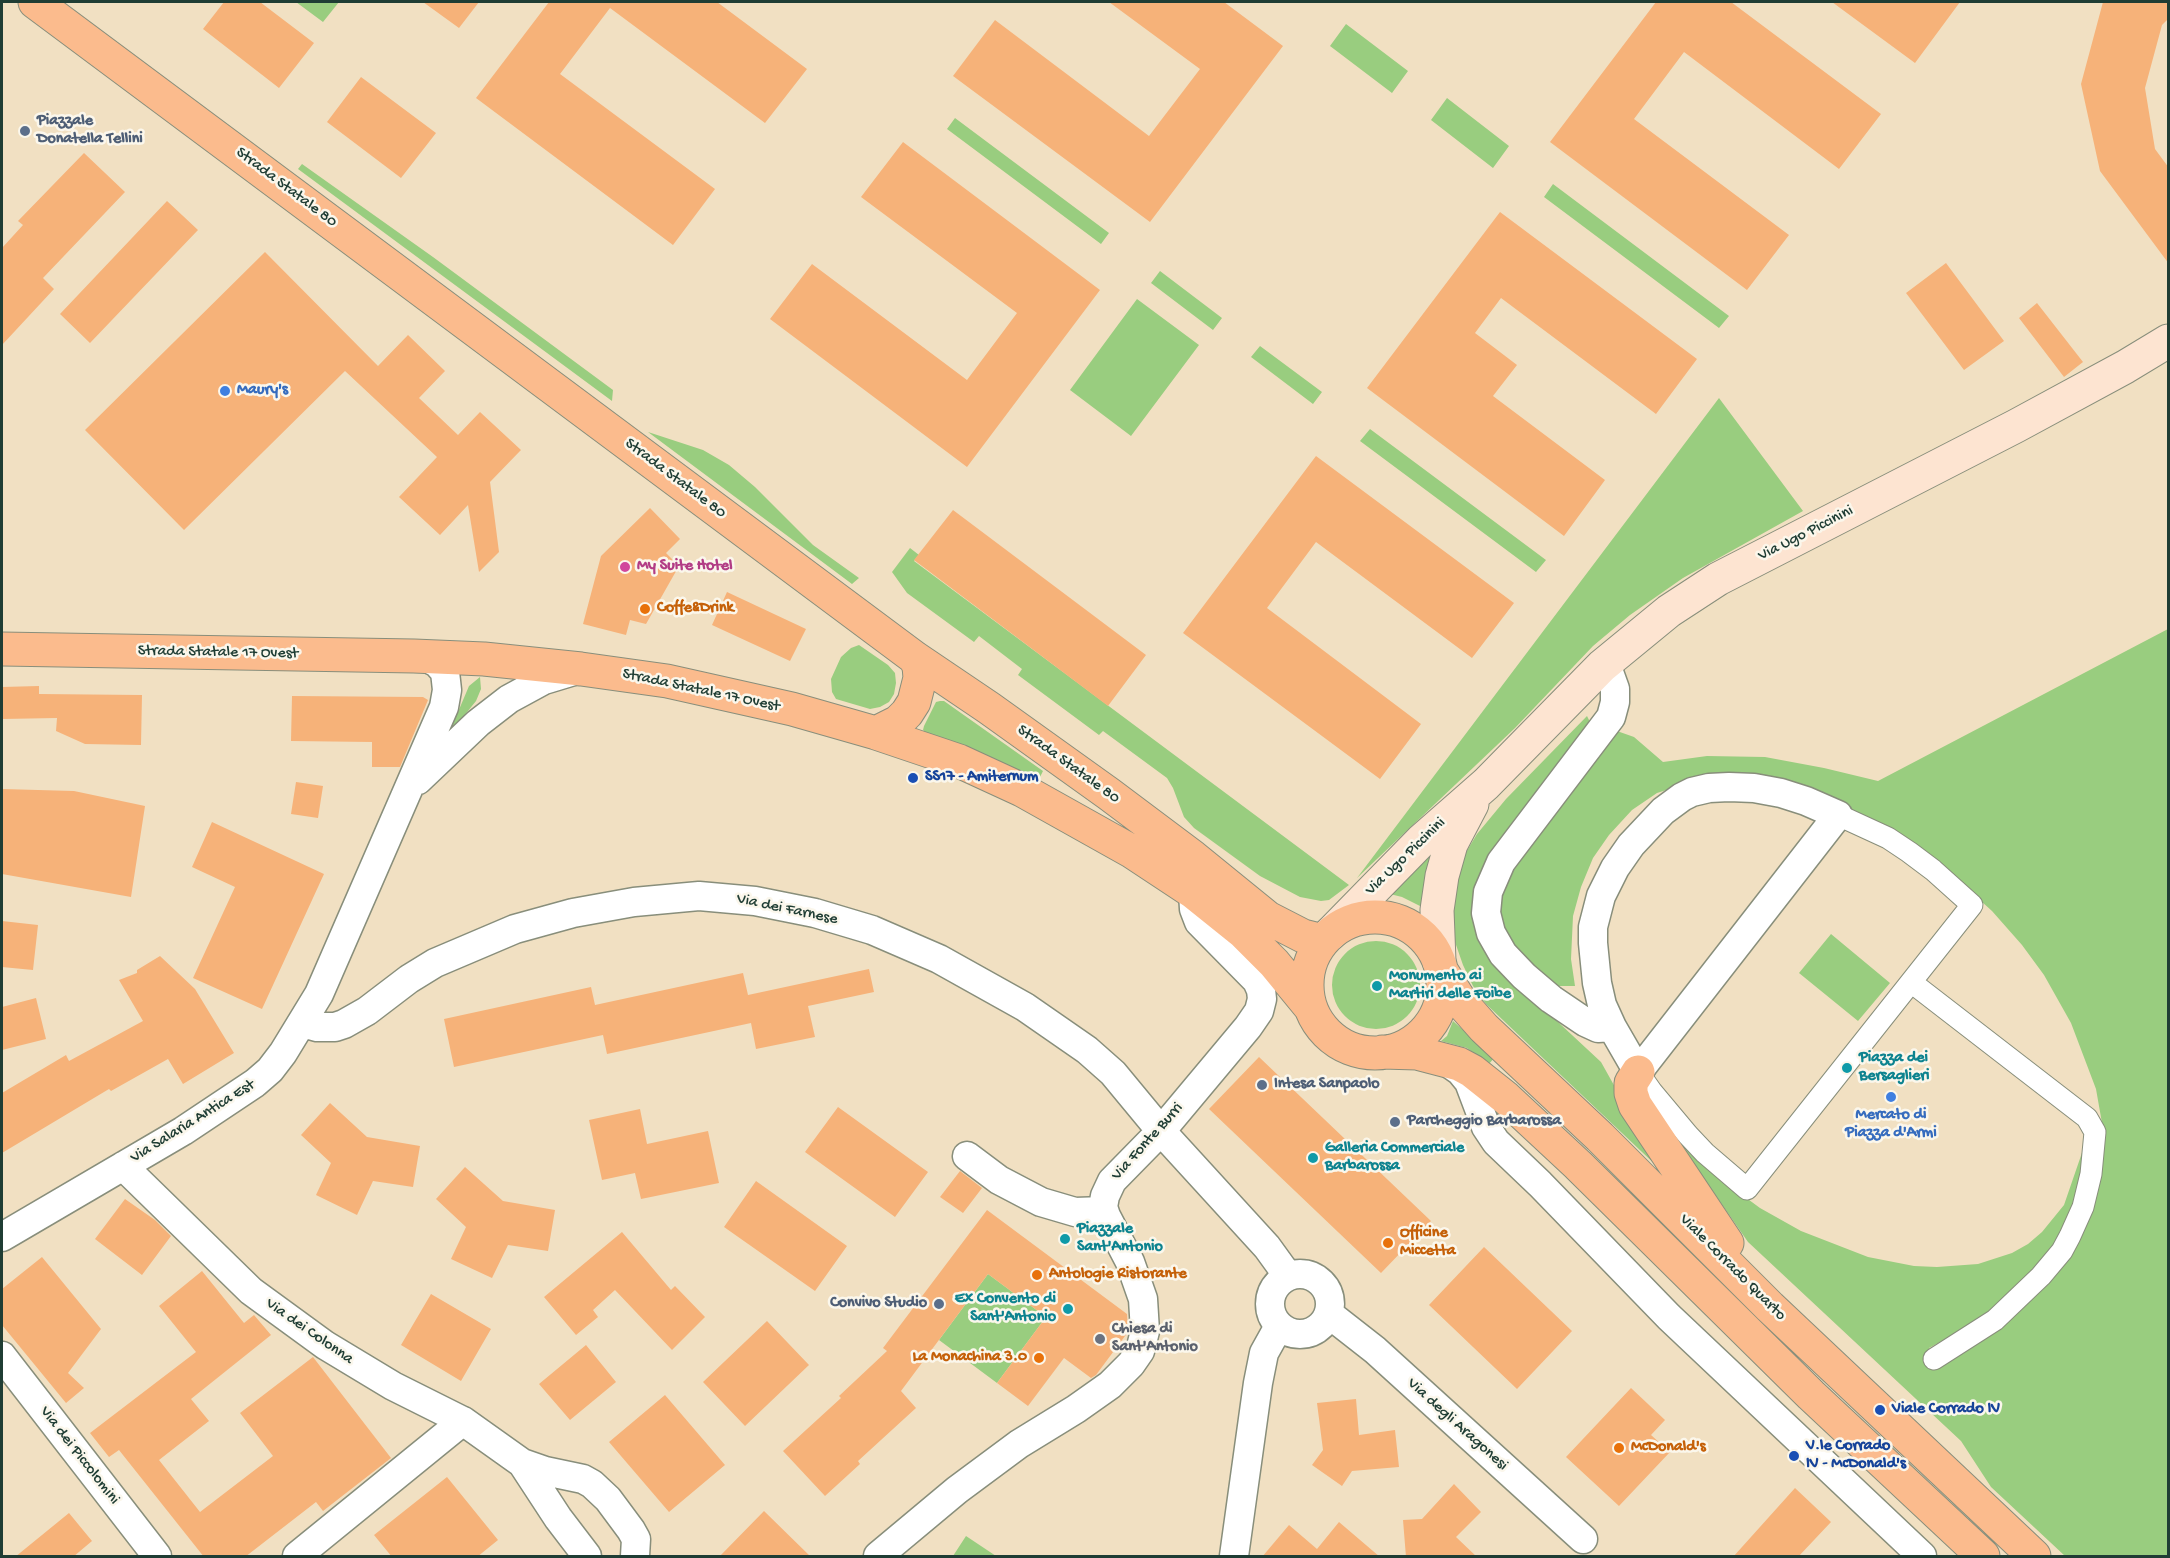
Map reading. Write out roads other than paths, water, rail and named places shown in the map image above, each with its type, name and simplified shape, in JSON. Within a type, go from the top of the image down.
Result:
[{"type":"main road","name":"Strada Statale 80","points":[[34,2],[915,658],[1109,794],[1193,857],[1268,918],[1303,936],[1326,938]]},
{"type":"main road","name":"Via Ugo Piccinini","points":[[1326,938],[1421,841],[1486,784],[1602,666],[1669,611],[1718,579],[2016,426],[2169,341]]},
{"type":"main road","name":"Strada Statale 17 Ovest","points":[[2,649],[484,659],[667,681],[714,690],[876,733],[959,761],[1022,790],[1131,851],[1193,892],[1256,944],[1311,1008]]},
{"type":"main road","points":[[876,733],[898,722],[914,702],[920,678],[919,666],[915,658]]},
{"type":"main road","name":"Via Ugo Piccinini","points":[[1440,965],[1437,910],[1446,859],[1464,816],[1486,784]]},
{"type":"main road","points":[[1382,1052],[1399,1048],[1415,1040],[1433,1021],[1442,996],[1440,965],[1424,937],[1408,926],[1391,919],[1363,918],[1345,924],[1326,938],[1313,956],[1308,973],[1307,991],[1311,1008],[1323,1029],[1342,1044],[1358,1050],[1382,1052],[1409,1052],[1435,1057],[1464,1066],[1472,1071],[1531,1120],[1811,1395],[1983,1557]]},
{"type":"main road","name":"Viale Corrado Quarto","points":[[1440,965],[1461,1002],[1484,1028],[1600,1137],[1770,1307],[2034,1557]]},
{"type":"main road","points":[[1638,1072],[1631,1083],[1635,1105],[1770,1307]]},
{"type":"street","name":"Via Salaria Antica Est","points":[[2,1237],[183,1131],[255,1083],[270,1070],[303,1023],[319,994],[444,707],[447,695],[445,672],[437,663],[425,657]]},
{"type":"street","points":[[1602,666],[1614,682],[1615,689],[1615,702],[1608,724],[1501,862],[1488,892],[1486,913],[1491,933],[1503,954],[1524,976],[1559,1005],[1585,1022],[1598,1028],[1612,1027]]},
{"type":"street","name":"Via Salaria Antica Est","points":[[407,793],[433,765],[499,705],[532,685],[581,669]]},
{"type":"street","points":[[1709,788],[1754,788],[1781,793],[1839,815],[1888,838],[1909,852],[1972,905],[1748,1189],[1705,1153],[1688,1135],[1652,1092],[1612,1027],[1602,1005],[1593,959],[1593,927],[1596,910],[1615,868],[1631,845],[1663,811],[1692,792],[1709,788]]},
{"type":"street","points":[[1638,1072],[1839,815]]},
{"type":"street","name":"Via Fonte Burri","points":[[1104,1211],[1105,1196],[1112,1181],[1161,1131],[1248,1027],[1261,1006],[1262,993],[1259,984],[1199,921],[1194,909],[1193,892]]},
{"type":"street","name":"Via dei Farnese","points":[[303,1023],[326,1027],[348,1022],[435,963],[503,933],[549,918],[606,906],[658,899],[699,896],[755,901],[806,911],[872,930],[939,959],[990,986],[1052,1024],[1087,1050],[1113,1073],[1161,1131]]},
{"type":"street","points":[[1911,982],[2087,1118],[2095,1132],[2091,1174],[2083,1207],[2062,1251],[2041,1276],[1995,1320],[1934,1359]]},
{"type":"street","points":[[1435,1057],[1453,1066],[1466,1078],[1476,1097],[1486,1127],[1499,1145],[1669,1317],[1922,1557]]},
{"type":"street","points":[[1161,1131],[1261,1240],[1282,1264],[1288,1276]]},
{"type":"street","points":[[878,1557],[965,1484],[1019,1444],[1110,1385],[1136,1357],[1144,1338],[1143,1299],[1130,1262],[1104,1211],[1075,1212],[1041,1202],[999,1180],[967,1156]]},
{"type":"street","name":"Via dei Colonna","points":[[123,1166],[229,1270],[275,1310],[349,1360],[463,1421],[522,1463],[545,1471],[583,1479],[600,1490],[636,1539],[635,1557]]},
{"type":"street","points":[[1298,1273],[1317,1278],[1325,1285],[1329,1295],[1331,1305],[1329,1314],[1324,1323],[1307,1334],[1287,1332],[1273,1318],[1270,1298],[1273,1289],[1280,1281],[1298,1273]]},
{"type":"street","name":"Via degli Aragonesi","points":[[1329,1314],[1375,1350],[1583,1539]]},
{"type":"street","points":[[1234,1557],[1258,1383],[1264,1353],[1279,1326]]},
{"type":"street","name":"Via dei Piccolomini","points":[[2,1356],[157,1557]]},
{"type":"street","points":[[297,1557],[463,1421]]},
{"type":"street","name":"Via dei Colonna","points":[[522,1463],[587,1557]]},
{"type":"place","name":"Piazzale Donatella Tellini","points":[[25,131]]},
{"type":"place","name":"Maury's","points":[[225,391]]},
{"type":"place","name":"My Suite Hotel","points":[[625,567]]},
{"type":"place","name":"Coffe&Drink","points":[[645,609]]},
{"type":"place","name":"SS17 - Amiternum","points":[[913,778]]},
{"type":"place","name":"Monumento ai Martiri delle Foibe","points":[[1377,986]]},
{"type":"place","name":"Piazza dei Bersaglieri","points":[[1847,1068]]},
{"type":"place","name":"Intesa Sanpaolo","points":[[1262,1085]]},
{"type":"place","name":"Mercato di Piazza d'Armi","points":[[1891,1097]]},
{"type":"place","name":"Parcheggio Barbarossa","points":[[1395,1122]]},
{"type":"place","name":"Galleria Commerciale Barbarossa","points":[[1313,1158]]},
{"type":"place","name":"Piazzale Sant'Antonio","points":[[1065,1239]]},
{"type":"place","name":"Officine Miccetta","points":[[1388,1243]]},
{"type":"place","name":"Antologie Ristorante","points":[[1037,1275]]},
{"type":"place","name":"Convivo Studio","points":[[939,1304]]},
{"type":"place","name":"Ex Convento di Sant'Antonio","points":[[1068,1309]]},
{"type":"place","name":"Chiesa di Sant'Antonio","points":[[1100,1339]]},
{"type":"place","name":"La Monachina 3.0","points":[[1039,1358]]},
{"type":"place","name":"Viale Corrado IV","points":[[1880,1410]]},
{"type":"place","name":"McDonald's","points":[[1619,1448]]},
{"type":"place","name":"V.le Corrado IV - McDonald's","points":[[1794,1456]]}]
